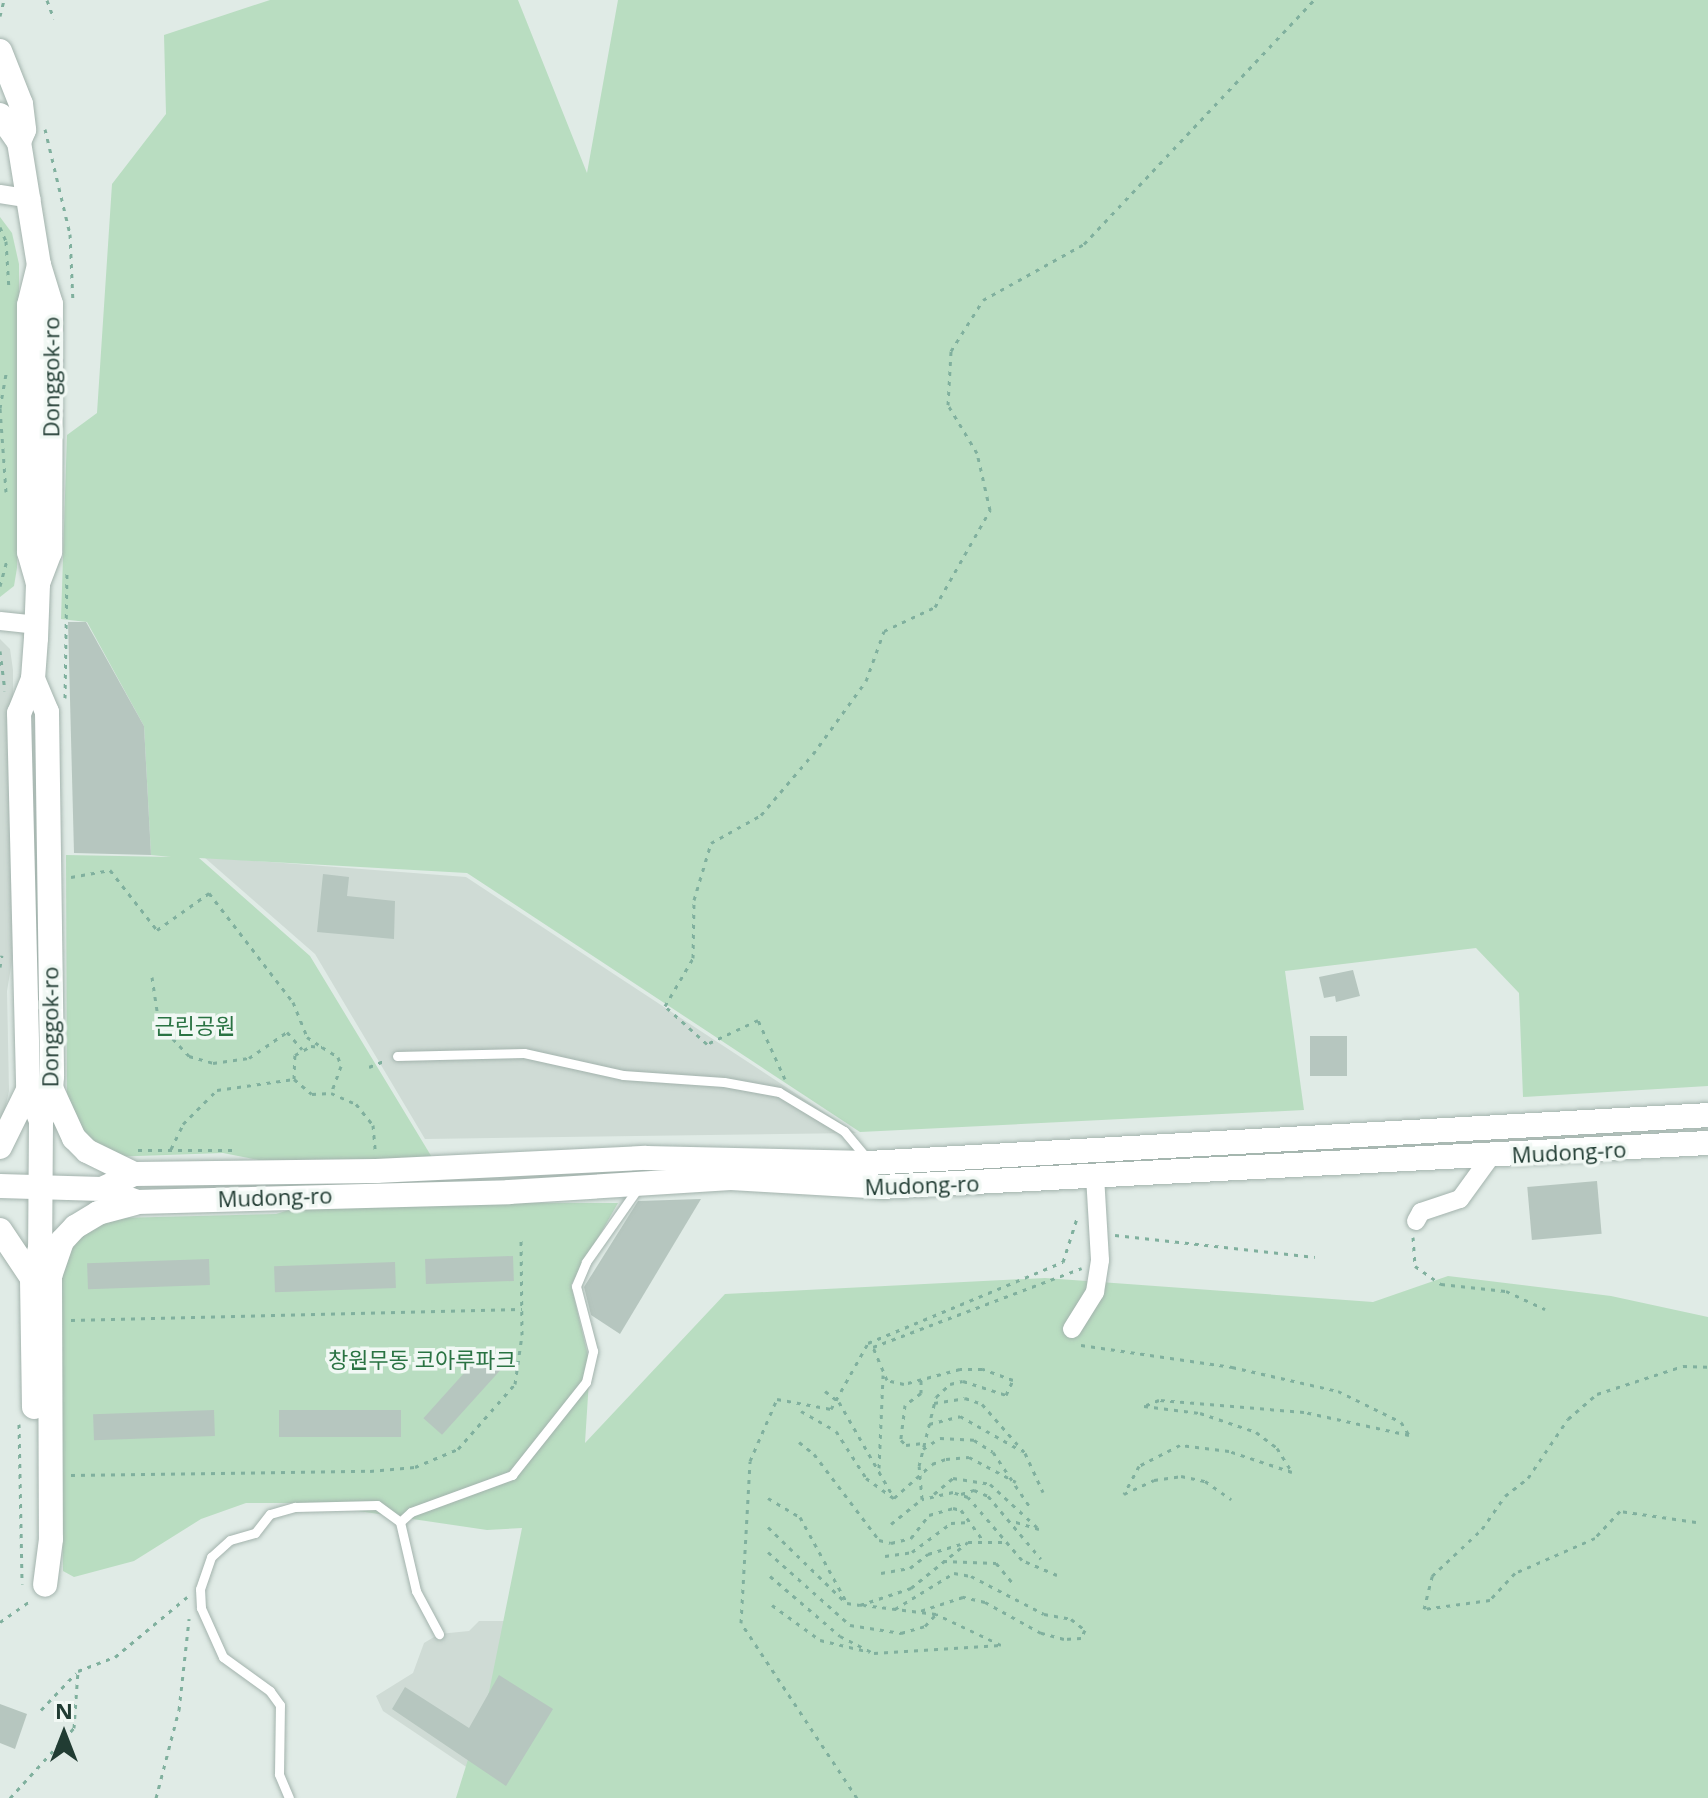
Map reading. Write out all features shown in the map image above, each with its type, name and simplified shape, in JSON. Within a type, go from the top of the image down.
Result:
[{"type":"main road","name":"Donggok-ro","points":[[0,51],[21,104],[24,130],[19,142]]},
{"type":"main road","name":"Donggok-ro","points":[[0,115],[19,142],[32,199],[39,265],[29,305],[29,552],[38,584],[33,679],[47,712],[41,1187]]},
{"type":"main road","points":[[0,1147],[40,1090],[87,1151],[134,1174]]},
{"type":"main road","name":"Mudong-ro","points":[[0,1186],[102,1189],[134,1174],[376,1171],[646,1158],[869,1163],[1708,1115]]},
{"type":"main road","name":"Mudong-ro","points":[[137,1202],[509,1192],[641,1181],[731,1178],[833,1188],[1095,1177],[1708,1143]]},
{"type":"main road","points":[[41,1187],[41,1277],[51,1475],[45,1585]]},
{"type":"main road","points":[[102,1189],[137,1202]]},
{"type":"main road","points":[[45,1585],[37,1539],[41,1277],[62,1241],[75,1227],[98,1213],[137,1202]]},
{"type":"main road","points":[[0,1230],[41,1277]]},
{"type":"street","points":[[0,194],[32,199]]},
{"type":"street","points":[[0,621],[36,625]]},
{"type":"street","points":[[1416,1221],[1421,1212],[1460,1199],[1492,1155]]},
{"type":"street","points":[[1072,1329],[1095,1292],[1100,1260],[1095,1177]]},
{"type":"lane","name":"Mudong-ro","points":[[397,1056],[524,1053],[623,1075],[724,1082],[779,1092],[844,1131],[869,1163]]},
{"type":"lane","points":[[400,1522],[411,1512],[512,1475],[578,1397],[593,1351],[576,1286],[586,1262],[641,1181]]},
{"type":"lane","points":[[289,1798],[279,1774],[280,1705],[270,1691],[223,1657],[201,1608],[200,1589],[211,1557],[230,1540],[255,1533],[270,1514],[295,1507],[377,1505],[400,1522],[416,1591],[439,1634]]},
{"type":"path","points":[[0,16],[4,0]]},
{"type":"path","points":[[47,0],[54,19]]},
{"type":"path","points":[[794,1084],[782,1077],[758,1020],[707,1044],[665,1006],[693,958],[694,900],[711,843],[761,815],[813,754],[866,681],[884,631],[935,607],[990,510],[977,453],[948,405],[951,351],[983,300],[1084,244],[1314,0]]},
{"type":"path","points":[[45,127],[70,234],[73,304]]},
{"type":"path","points":[[0,227],[6,241],[9,293]]},
{"type":"path","points":[[7,499],[0,408],[8,368]]},
{"type":"path","points":[[0,586],[7,556]]},
{"type":"path","points":[[64,709],[68,565]]},
{"type":"path","points":[[63,879],[110,870],[157,930],[209,893],[293,1002],[307,1037],[338,1057],[341,1066],[331,1093]]},
{"type":"path","points":[[152,977],[159,1024],[189,1056],[213,1063],[249,1058],[287,1032],[302,1049]]},
{"type":"path","points":[[302,1049],[322,1047]]},
{"type":"path","points":[[302,1049],[293,1063],[294,1079],[312,1094],[331,1093],[356,1104],[373,1125],[376,1154],[360,1154]]},
{"type":"path","points":[[171,1149],[183,1124],[217,1090],[294,1079]]},
{"type":"path","points":[[126,1150],[243,1151]]},
{"type":"path","points":[[857,1798],[741,1623],[750,1461],[777,1399],[831,1409],[868,1343],[1063,1262],[1080,1208]]},
{"type":"path","points":[[1416,1221],[1411,1252],[1415,1266],[1441,1284],[1506,1291],[1545,1309]]},
{"type":"path","points":[[1099,1235],[1147,1235],[1315,1257]]},
{"type":"path","points":[[51,1475],[415,1467],[458,1449],[515,1384],[522,1309],[521,1237]]},
{"type":"path","points":[[879,1471],[883,1374],[873,1347],[1100,1260]]},
{"type":"path","points":[[71,1320],[522,1309]]},
{"type":"path","points":[[1072,1329],[1078,1344],[1102,1351],[1232,1367],[1338,1391],[1401,1422],[1409,1435],[1352,1418],[1288,1410],[1159,1400],[1144,1406],[1200,1413],[1256,1432],[1277,1448],[1292,1472],[1229,1451],[1180,1445],[1139,1466],[1124,1494],[1154,1480],[1181,1476],[1205,1481],[1231,1499]]},
{"type":"path","points":[[1696,1522],[1620,1511],[1595,1538],[1515,1573],[1490,1600],[1424,1609],[1432,1576],[1482,1529],[1505,1496],[1528,1478],[1568,1419],[1597,1394],[1683,1366],[1708,1367]]},
{"type":"path","points":[[883,1374],[904,1384],[960,1369],[982,1369],[1013,1380],[1006,1395],[980,1384],[950,1384],[934,1403],[919,1475],[922,1499]]},
{"type":"path","points":[[921,1380],[921,1393],[905,1405],[901,1440],[906,1445],[923,1446],[957,1435],[974,1440],[993,1452],[1030,1507]]},
{"type":"path","points":[[825,1391],[837,1400],[894,1498]]},
{"type":"path","points":[[934,1403],[965,1398],[982,1404],[1025,1453],[1043,1492]]},
{"type":"path","points":[[801,1411],[836,1431],[866,1478],[894,1498]]},
{"type":"path","points":[[927,1425],[960,1416],[1025,1453]]},
{"type":"path","points":[[799,1442],[814,1454],[879,1540],[911,1538],[929,1515],[953,1508],[970,1522],[984,1542]]},
{"type":"path","points":[[894,1498],[932,1464],[969,1457],[1016,1482]]},
{"type":"path","points":[[891,1524],[953,1478],[990,1484],[1039,1529],[1013,1521]]},
{"type":"path","points":[[934,1494],[961,1494],[974,1490],[988,1496],[1013,1521],[1041,1559]]},
{"type":"path","points":[[961,1494],[982,1510],[1022,1560],[1057,1575]]},
{"type":"path","points":[[768,1498],[800,1517],[847,1603]]},
{"type":"path","points":[[885,1556],[912,1552],[951,1523],[970,1522]]},
{"type":"path","points":[[768,1527],[827,1590],[847,1603],[936,1614],[1001,1645],[874,1653],[820,1640],[772,1605]]},
{"type":"path","points":[[860,1605],[911,1588],[968,1542]]},
{"type":"path","points":[[881,1573],[910,1568],[948,1544],[1005,1542]]},
{"type":"path","points":[[768,1552],[850,1625],[901,1633],[925,1626],[936,1614]]},
{"type":"path","points":[[943,1561],[996,1563],[1013,1583]]},
{"type":"path","points":[[895,1609],[954,1573],[971,1576],[1044,1614],[1071,1619],[1085,1630],[1081,1638],[1064,1639],[1041,1633],[985,1602],[963,1597],[917,1612]]},
{"type":"path","points":[[770,1576],[840,1636],[874,1653]]},
{"type":"path","points":[[0,1622],[12,1618],[45,1585]]},
{"type":"path","points":[[41,1710],[79,1671],[115,1657],[144,1635],[156,1618],[200,1589]]},
{"type":"path","points":[[156,1798],[179,1710],[189,1618],[200,1589]]},
{"type":"path","points":[[10,1798],[74,1728],[79,1671]]},
{"type":"shaded area","points":[[0,639],[10,649],[13,670],[13,955],[7,991],[9,1091],[0,1131]]},
{"type":"shaded area","points":[[204,857],[466,877],[856,1133],[425,1139],[315,954]]},
{"type":"shaded area","points":[[479,1621],[512,1621],[508,1795],[383,1711],[376,1696],[413,1673],[424,1643],[439,1634],[469,1631]]},
{"type":"green space","name":"근린공원","points":[[270,0],[518,0],[587,173],[618,0],[1708,0],[1708,1086],[1523,1097],[1519,993],[1476,948],[1285,971],[1304,1110],[860,1132],[467,873],[199,858],[310,956],[433,1159],[269,1162],[223,1153],[109,1157],[85,1142],[67,1110],[66,855],[171,857],[151,855],[144,726],[87,622],[61,619],[67,435],[97,413],[112,184],[166,114],[164,35]]},
{"type":"green space","points":[[0,217],[12,233],[19,264],[19,361],[17,568],[14,586],[0,597]]},
{"type":"green space","name":"창원무동 코아루파크","points":[[315,1202],[618,1203],[571,1285],[590,1364],[585,1443],[725,1294],[1045,1278],[1373,1302],[1448,1276],[1611,1296],[1708,1317],[1708,1798],[456,1798],[489,1692],[522,1528],[487,1530],[304,1503],[246,1503],[201,1519],[134,1561],[74,1577],[63,1571],[58,1268],[69,1245],[93,1225],[118,1218],[276,1214]]},
{"type":"building","points":[[68,622],[86,622],[144,726],[151,855],[74,853]]},
{"type":"building","points":[[323,874],[349,877],[347,896],[395,901],[394,939],[317,932]]},
{"type":"building","points":[[1353,970],[1360,996],[1336,1002],[1335,996],[1324,998],[1319,977]]},
{"type":"building","points":[[1310,1036],[1347,1036],[1347,1076],[1310,1076]]},
{"type":"building","points":[[1597,1181],[1602,1234],[1532,1240],[1527,1187]]},
{"type":"building","points":[[701,1199],[620,1334],[591,1315],[584,1287],[638,1201]]},
{"type":"building","points":[[513,1256],[514,1281],[426,1284],[425,1259]]},
{"type":"building","points":[[209,1259],[210,1285],[88,1289],[87,1263]]},
{"type":"building","points":[[395,1262],[396,1288],[275,1292],[274,1266]]},
{"type":"building","points":[[483,1352],[502,1369],[442,1435],[423,1418]]},
{"type":"building","points":[[214,1410],[215,1436],[94,1440],[93,1414]]},
{"type":"building","points":[[279,1410],[401,1410],[401,1437],[279,1437]]},
{"type":"building","points":[[499,1675],[553,1709],[506,1786],[392,1709],[405,1687],[469,1728]]},
{"type":"building","points":[[0,1704],[27,1714],[15,1749],[0,1743]]}]
